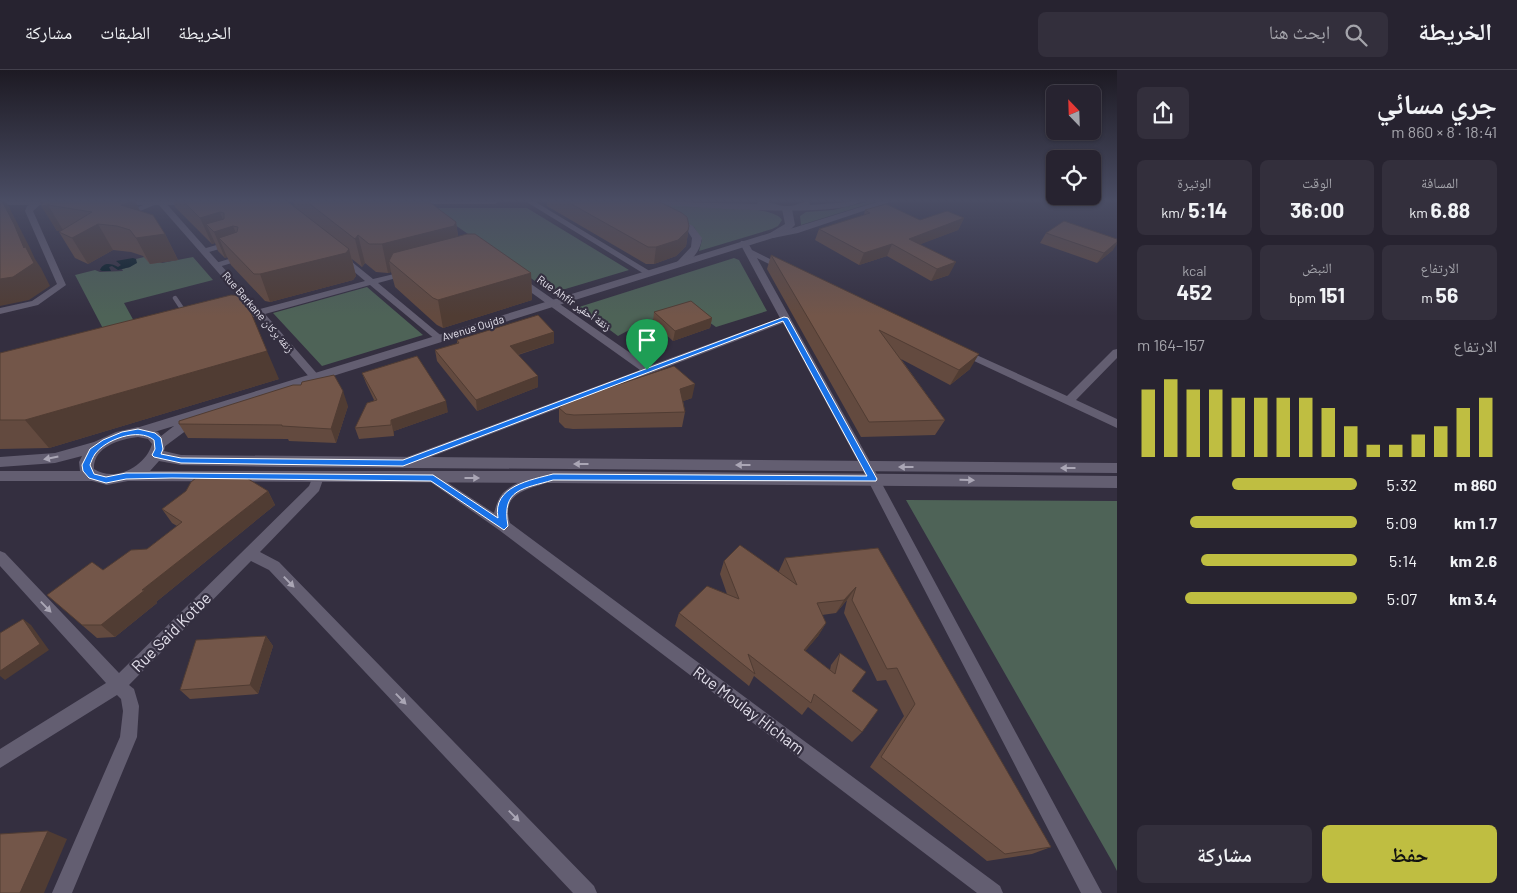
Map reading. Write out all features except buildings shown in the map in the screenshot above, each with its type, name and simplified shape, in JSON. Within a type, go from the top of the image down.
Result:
[{"type":"main road","points":[[682,262],[693,252],[697,245],[696,239]]},
{"type":"main road","name":"Avenue Oujda","points":[[0,462],[55,458],[98,446],[122,434],[138,432],[682,262],[746,247],[763,239]]},
{"type":"main road","points":[[0,476],[91,476],[106,480],[126,476],[139,471],[158,449],[186,423],[216,408]]},
{"type":"main road","points":[[138,432],[153,435],[158,449],[181,460],[870,473],[1117,482]]},
{"type":"main road","points":[[91,476],[87,471],[86,465],[88,458],[98,446]]},
{"type":"main road","points":[[126,476],[433,478],[1117,468]]},
{"type":"street","points":[[0,311],[35,303],[62,285],[42,239]]},
{"type":"street","name":"Rue Berkane زنقة بركان","points":[[193,239],[216,263],[242,298],[258,312],[315,377]]},
{"type":"street","points":[[593,239],[649,273]]},
{"type":"street","points":[[746,247],[792,272]]},
{"type":"street","points":[[746,247],[870,473],[1092,893]]},
{"type":"street","points":[[334,250],[439,338]]},
{"type":"street","points":[[222,323],[413,270]]},
{"type":"street","name":"Rue Ahfir زنقة أحفير","points":[[510,274],[647,370]]},
{"type":"street","points":[[403,463],[784,318]]},
{"type":"street","points":[[953,347],[1117,424]]},
{"type":"street","points":[[1068,401],[1117,352]]},
{"type":"street","name":"Rue Said Kotbe","points":[[0,759],[118,685],[315,488],[318,477]]},
{"type":"street","points":[[504,526],[501,511],[508,494],[518,487],[553,477]]},
{"type":"street","name":"Rue Moulay Hicham","points":[[433,478],[504,526],[993,893]]},
{"type":"street","points":[[250,554],[274,566],[587,893]]},
{"type":"street","points":[[0,557],[6,575],[128,695],[131,704],[132,718],[128,737],[62,893]]},
{"type":"lane","points":[[204,251],[232,242]]},
{"type":"lane","points":[[216,263],[244,255]]},
{"type":"lane","points":[[175,298],[185,314],[190,315]]},
{"type":"green space","points":[[476,239],[579,239],[629,270],[552,293]]},
{"type":"green space","points":[[702,239],[737,239],[699,251]]},
{"type":"green space","points":[[144,257],[162,263],[193,257],[213,280],[124,303],[141,334],[110,342],[75,275],[95,270],[100,272],[123,271],[122,269],[130,267],[136,259]]},
{"type":"green space","points":[[734,258],[739,260],[767,311],[716,327],[683,304],[676,313],[642,323],[618,336],[579,307]]},
{"type":"green space","points":[[367,287],[423,335],[322,366],[273,313]]},
{"type":"green space","points":[[906,500],[1117,501],[1117,871],[1113,863]]},
{"type":"water","points":[[136,259],[137,263],[130,267],[118,270],[112,266],[109,267],[111,271],[100,270],[105,264],[118,267],[121,265],[116,261]]},
{"type":"route","points":[[784,318],[873,479],[553,477],[518,487],[508,494],[501,511],[504,526],[433,478],[126,476],[106,480],[91,476],[87,471],[88,458],[98,446],[130,432],[153,435],[160,443],[156,455],[181,460],[403,463],[647,370],[784,318]]}]
